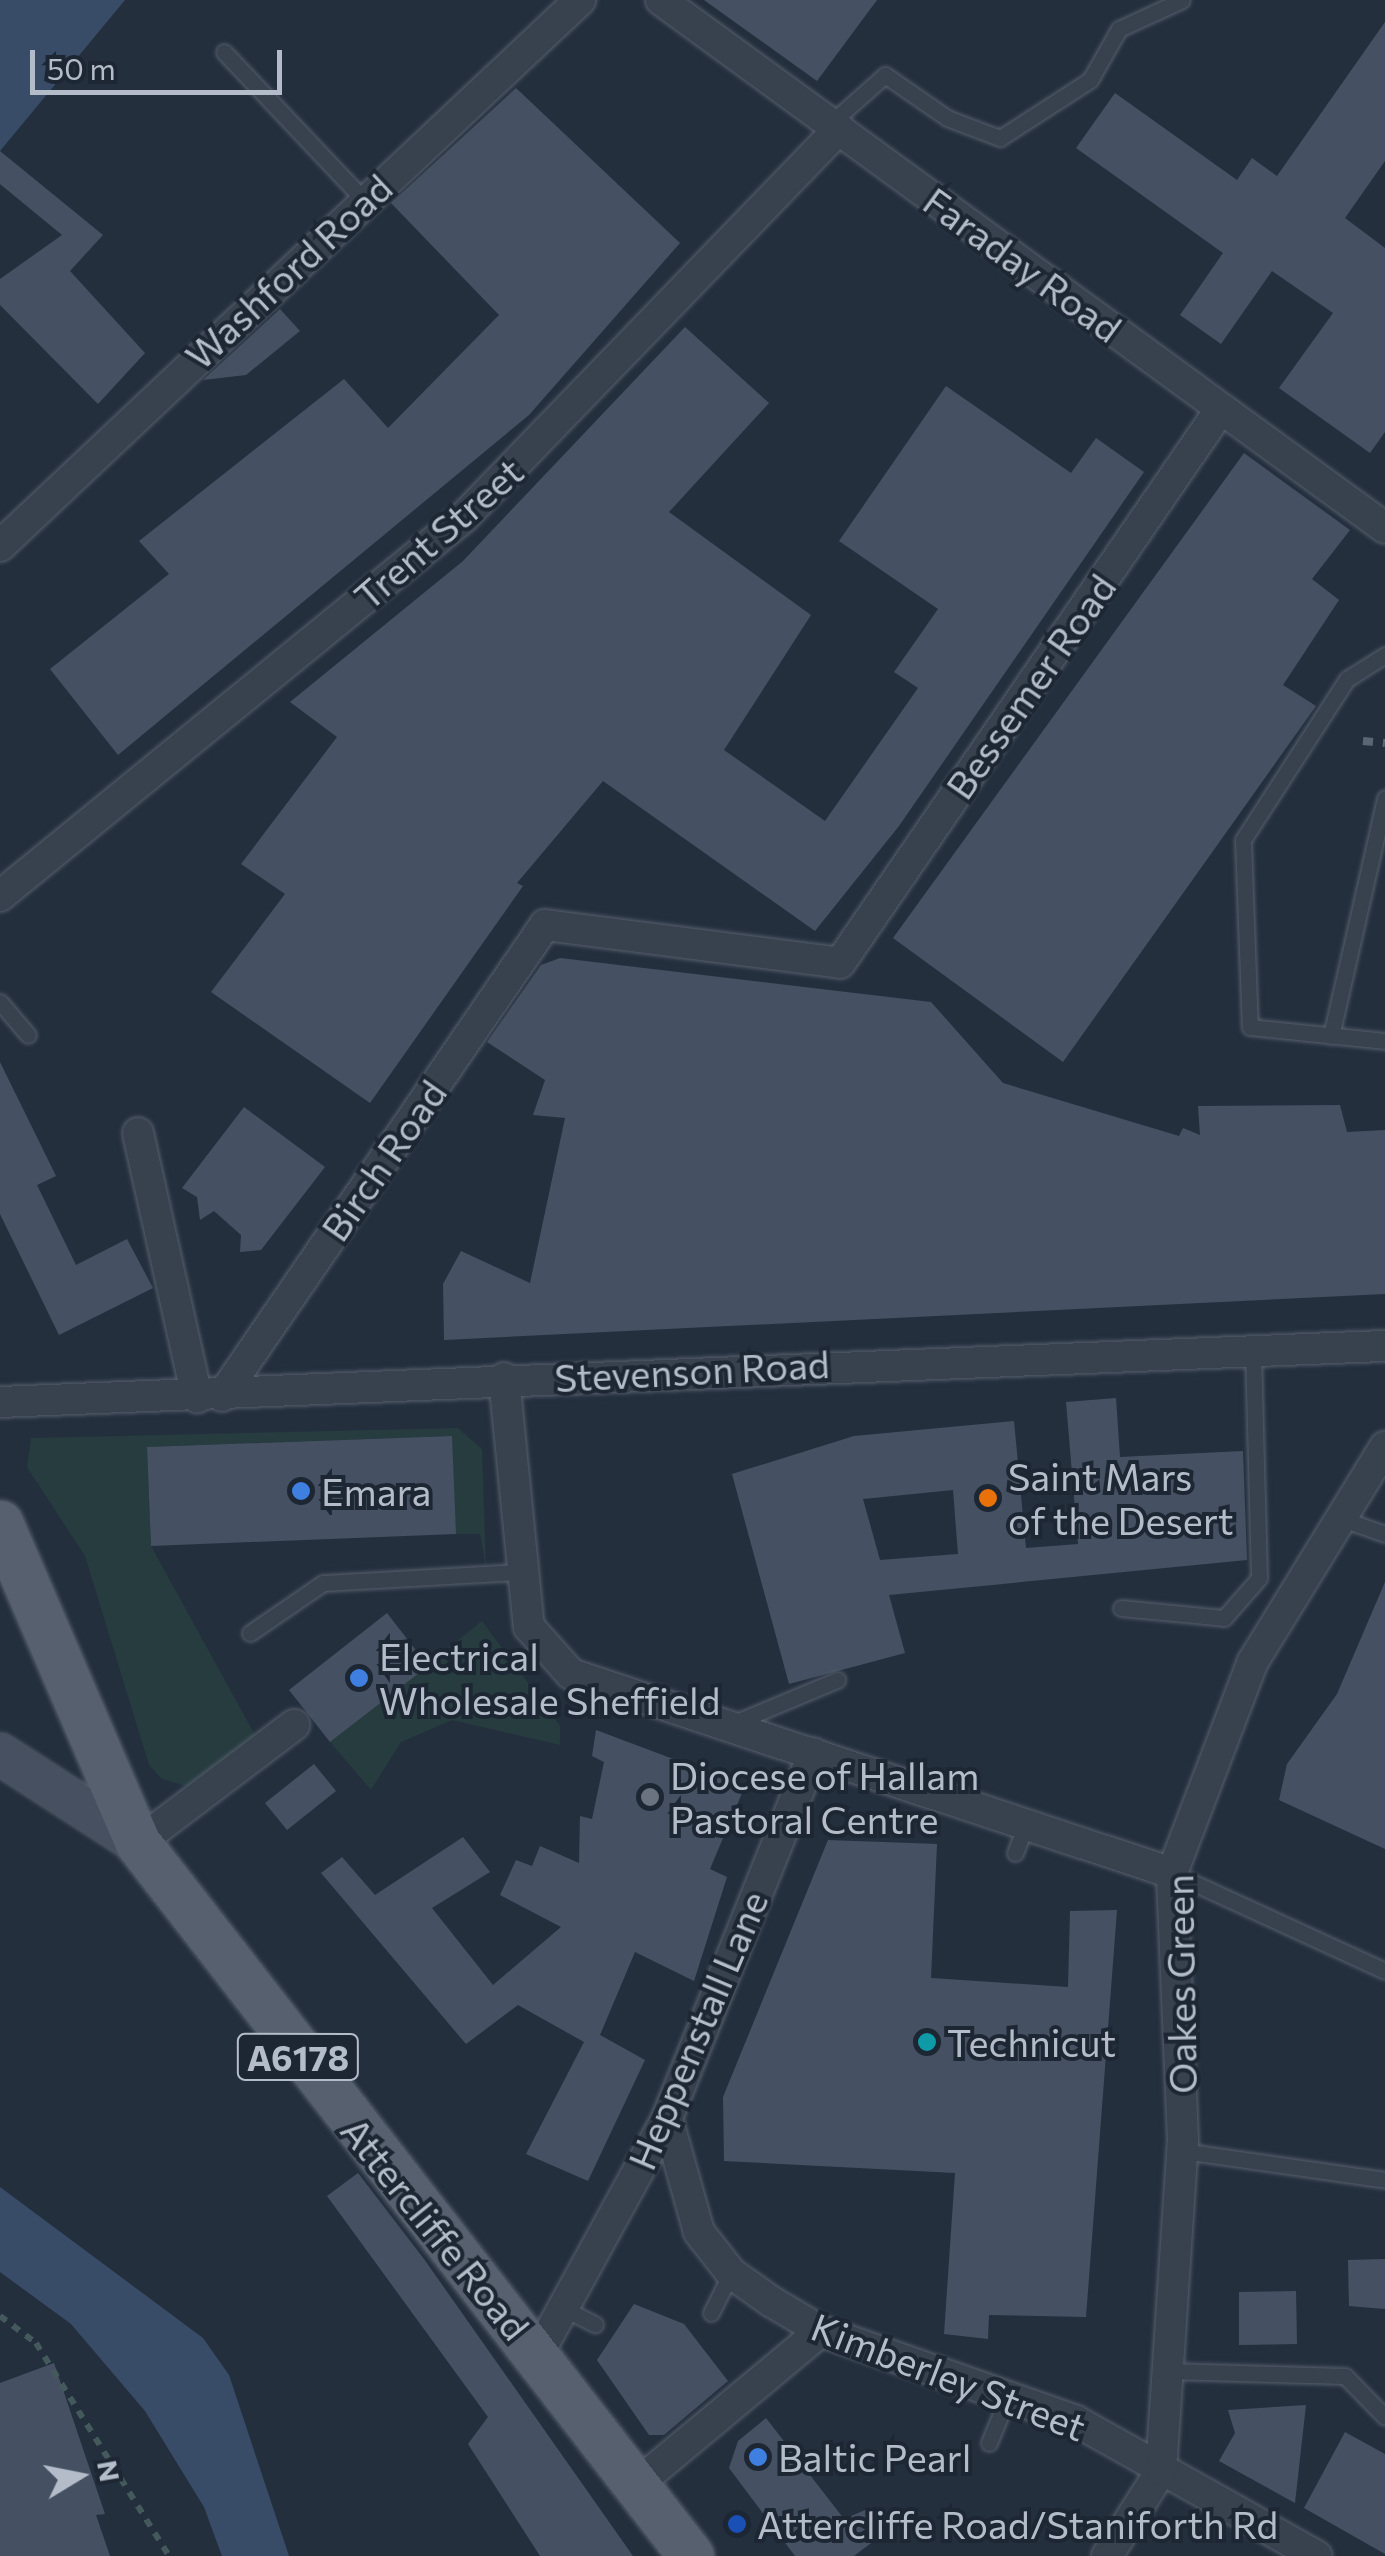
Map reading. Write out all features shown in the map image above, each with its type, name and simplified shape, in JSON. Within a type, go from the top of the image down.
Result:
[{"type":"main road","name":"Attercliffe Road","points":[[0,1523],[138,1843],[538,2354],[636,2485],[676,2551]]},
{"type":"main road","points":[[0,1754],[138,1843]]},
{"type":"street","name":"Washford Road","points":[[0,546],[363,198],[580,0]]},
{"type":"street","name":"Faraday Road","points":[[662,0],[1385,528]]},
{"type":"street","name":"Trent Street","points":[[0,896],[464,517],[836,126]]},
{"type":"street","name":"Bessemer Road","points":[[545,925],[840,963],[1220,410]]},
{"type":"street","name":"Birch Road","points":[[209,1396],[545,925]]},
{"type":"street","points":[[138,1132],[209,1396]]},
{"type":"street","name":"Stevenson Road","points":[[0,1402],[209,1396],[504,1378],[1385,1346]]},
{"type":"street","points":[[504,1378],[520,1572],[529,1627],[571,1674],[734,1723],[1172,1874]]},
{"type":"street","name":"Oakes Green","points":[[1107,2556],[1161,2470],[1182,2151],[1172,1874],[1252,1662],[1346,1520],[1385,1446]]},
{"type":"street","points":[[138,1843],[294,1725]]},
{"type":"street","name":"Heppenstall Lane","points":[[538,2354],[667,2118],[814,1753]]},
{"type":"street","name":"Kimberley Street","points":[[667,2118],[685,2202],[731,2273],[822,2332],[1010,2394],[1161,2470],[1317,2556]]},
{"type":"street","points":[[636,2485],[822,2332]]},
{"type":"lane","points":[[836,126],[885,74],[947,118],[1000,138],[1090,80],[1120,29],[1182,0]]},
{"type":"lane","points":[[224,52],[363,198]]},
{"type":"lane","points":[[1385,656],[1347,679],[1242,840],[1250,1027],[1385,1042]]},
{"type":"lane","points":[[1330,1036],[1385,798]]},
{"type":"lane","points":[[0,1002],[28,1035]]},
{"type":"lane","points":[[1121,1608],[1224,1618],[1259,1578],[1253,1350]]},
{"type":"lane","points":[[1346,1520],[1385,1534]]},
{"type":"lane","points":[[250,1633],[323,1583],[520,1572]]},
{"type":"lane","points":[[734,1723],[837,1680]]},
{"type":"lane","points":[[1015,1854],[1026,1824]]},
{"type":"lane","points":[[1172,1874],[1385,1971]]},
{"type":"lane","points":[[1182,2151],[1385,2180]]},
{"type":"lane","points":[[710,2312],[731,2273]]},
{"type":"lane","points":[[564,2308],[595,2324]]},
{"type":"lane","points":[[1168,2371],[1346,2376],[1385,2417]]},
{"type":"lane","points":[[989,2443],[1010,2394]]},
{"type":"path","points":[[0,2316],[36,2343],[169,2556]]},
{"type":"green space","points":[[458,1428],[482,1449],[486,1568],[480,1534],[455,1534],[452,1436],[147,1447],[151,1546],[255,1735],[186,1786],[162,1779],[149,1765],[85,1556],[27,1467],[31,1438]]},
{"type":"green space","points":[[482,1621],[560,1726],[560,1745],[452,1720],[401,1742],[371,1790],[330,1742]]},
{"type":"water","points":[[0,0],[125,0],[0,151]]},
{"type":"water","points":[[0,2187],[203,2338],[229,2375],[289,2556],[222,2556],[204,2507],[145,2411],[71,2324],[0,2272]]},
{"type":"building","points":[[704,0],[877,0],[817,81]]},
{"type":"building","points":[[1385,22],[1385,161],[1345,218],[1385,248],[1385,432],[1370,453],[1279,388],[1333,313],[1272,271],[1221,344],[1180,315],[1223,253],[1076,148],[1115,93],[1237,180],[1252,158],[1277,176]]},
{"type":"building","points":[[516,88],[680,243],[529,415],[118,755],[50,669],[169,574],[139,541],[344,379],[388,428],[499,315],[391,203]]},
{"type":"building","points":[[0,151],[103,235],[70,271],[145,353],[98,404],[0,305],[0,279],[62,235],[0,184]]},
{"type":"building","points":[[280,309],[300,331],[246,375],[203,380]]},
{"type":"building","points":[[685,327],[769,403],[669,512],[811,615],[724,750],[825,821],[918,688],[894,672],[938,609],[839,541],[946,386],[1071,473],[1096,438],[1144,472],[899,826],[815,931],[603,781],[517,883],[523,886],[370,1103],[211,992],[285,894],[241,864],[337,737],[290,702],[463,561]]},
{"type":"building","points":[[1244,453],[1350,530],[1312,579],[1339,600],[1283,685],[1316,706],[1063,1062],[893,938]]},
{"type":"building","points":[[560,958],[931,1002],[1003,1083],[1179,1136],[1183,1128],[1200,1135],[1198,1106],[1340,1105],[1347,1132],[1385,1130],[1385,1294],[444,1340],[443,1284],[461,1251],[530,1283],[565,1118],[533,1115],[545,1080],[487,1042],[541,965]]},
{"type":"building","points":[[0,1062],[56,1176],[37,1185],[76,1265],[127,1239],[153,1288],[59,1335],[0,1214]]},
{"type":"building","points":[[244,1107],[325,1167],[261,1250],[240,1252],[241,1235],[214,1211],[200,1220],[197,1197],[182,1188]]},
{"type":"building","points":[[1116,1398],[1120,1457],[1243,1451],[1247,1560],[889,1595],[905,1653],[789,1684],[732,1474],[854,1436],[1014,1421],[1026,1548],[1078,1544],[1066,1402]],"holes":[[[953,1490],[958,1554],[880,1560],[863,1499]]]},
{"type":"building","name":"Emara","points":[[452,1436],[456,1534],[151,1546],[147,1447]]},
{"type":"building","points":[[1385,1582],[1385,1849],[1279,1800],[1287,1764],[1337,1694]]},
{"type":"building","name":"Electrical Wholesale Sheffield","points":[[387,1613],[428,1666],[330,1742],[289,1690]]},
{"type":"building","points":[[596,1730],[745,1786],[710,1869],[727,1877],[694,1981],[635,1952],[600,2035],[645,2060],[588,2181],[526,2154],[584,2042],[518,2005],[466,2044],[321,1873],[342,1857],[375,1895],[463,1837],[490,1872],[432,1908],[493,1985],[561,1927],[500,1895],[516,1860],[532,1866],[540,1846],[579,1863],[580,1816],[592,1819],[604,1762],[592,1756]]},
{"type":"building","points":[[314,1764],[336,1791],[287,1830],[265,1803]]},
{"type":"building","name":"Technicut","points":[[828,1840],[937,1844],[931,1978],[1068,1987],[1070,1911],[1117,1910],[1086,2317],[989,2315],[988,2339],[944,2334],[955,2173],[724,2161],[723,2097]]},
{"type":"building","points":[[358,2173],[424,2259],[633,2556],[540,2556],[468,2444],[488,2417],[327,2196]]},
{"type":"building","points":[[1385,2259],[1385,2309],[1349,2306],[1348,2260]]},
{"type":"building","points":[[1296,2291],[1297,2344],[1239,2345],[1239,2292]]},
{"type":"building","points":[[634,2304],[684,2324],[728,2381],[664,2435],[649,2435],[597,2360]]},
{"type":"building","points":[[54,2363],[105,2514],[96,2515],[110,2556],[0,2556],[0,2383]]},
{"type":"building","points":[[1306,2405],[1295,2503],[1219,2461],[1235,2433],[1228,2410]]},
{"type":"building","points":[[766,2418],[844,2519],[872,2507],[903,2519],[854,2556],[795,2556],[729,2468],[738,2441]]},
{"type":"building","points":[[1345,2432],[1385,2454],[1385,2554],[1304,2508]]},
{"type":"railway","points":[[1363,741],[1385,743]]},
{"type":"place","name":"Emara","points":[[301,1491]]},
{"type":"place","name":"Saint Mars of the Desert","points":[[988,1498]]},
{"type":"place","name":"Electrical Wholesale Sheffield","points":[[359,1678]]},
{"type":"place","name":"Diocese of Hallam Pastoral Centre","points":[[650,1797]]},
{"type":"place","name":"Technicut","points":[[927,2042]]},
{"type":"place","name":"Baltic Pearl","points":[[758,2457]]},
{"type":"place","name":"Attercliffe Road/Staniforth Rd","points":[[737,2524]]}]
